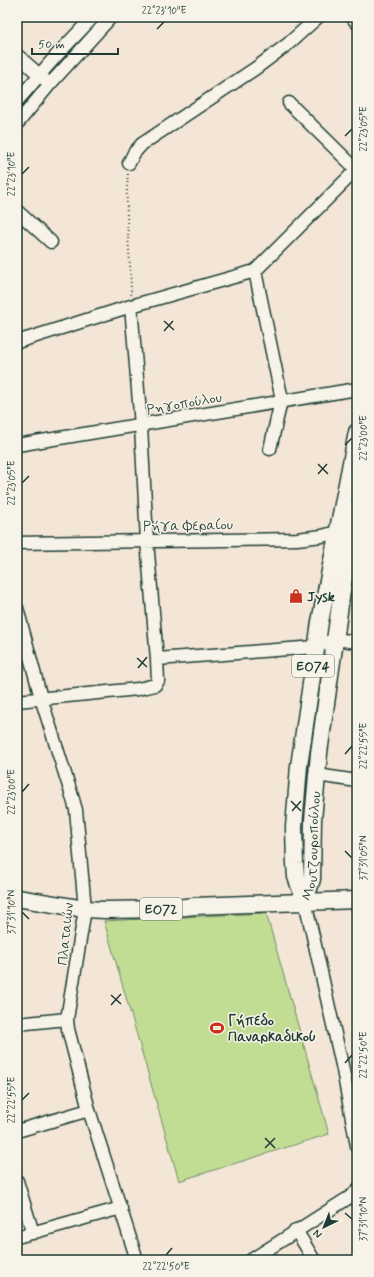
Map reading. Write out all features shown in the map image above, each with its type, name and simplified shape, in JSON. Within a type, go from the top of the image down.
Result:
[{"type":"main road","name":"Μουτζουροπούλου","points":[[305,901],[296,877],[294,827],[300,759],[316,647],[357,432]]},
{"type":"main road","name":"Μουτζουροπούλου","points":[[305,901],[312,879],[313,820],[317,775],[335,639],[357,508]]},
{"type":"main road","name":"ΕΟ72","points":[[17,898],[85,909],[167,909],[195,906],[305,901]]},
{"type":"main road","points":[[305,901],[357,900]]},
{"type":"street","points":[[17,101],[93,17]]},
{"type":"street","points":[[17,124],[50,84],[111,17]]},
{"type":"street","points":[[129,163],[134,152],[142,144],[256,68],[288,44],[318,17]]},
{"type":"street","points":[[352,17],[357,23]]},
{"type":"street","points":[[17,55],[50,84]]},
{"type":"street","points":[[17,342],[131,306],[255,271],[357,169],[289,103]]},
{"type":"street","points":[[17,211],[51,242]]},
{"type":"street","points":[[255,271],[281,402],[270,449]]},
{"type":"street","points":[[17,701],[138,689],[155,685],[158,681],[146,541],[141,426],[131,306]]},
{"type":"street","name":"Ρηγοπούλου","points":[[17,445],[357,390]]},
{"type":"street","name":"Ρήγα Φεραίου","points":[[17,544],[310,538],[355,526]]},
{"type":"street","name":"Πλαταιών","points":[[17,608],[41,698],[76,810],[85,909],[68,1018],[70,1042],[137,1260]]},
{"type":"street","points":[[157,659],[316,647],[335,639],[357,642]]},
{"type":"street","points":[[317,775],[357,781]]},
{"type":"street","points":[[305,901],[342,1065],[357,1146]]},
{"type":"street","points":[[17,1024],[68,1018]]},
{"type":"street","points":[[17,1131],[90,1110]]},
{"type":"street","points":[[17,1181],[33,1233]]},
{"type":"street","points":[[251,1260],[353,1195],[357,1190]]},
{"type":"street","points":[[17,1237],[121,1208]]},
{"type":"street","points":[[296,1230],[314,1260]]},
{"type":"path","points":[[129,163],[126,211],[131,274],[131,306]]},
{"type":"green space","name":"Γήπεδο Παναρκαδικού","points":[[266,913],[329,1134],[179,1181],[104,921]]},
{"type":"place","name":"Jysk","points":[[296,596]]},
{"type":"place","name":"Γήπεδο Παναρκαδικού","points":[[217,1028]]}]
